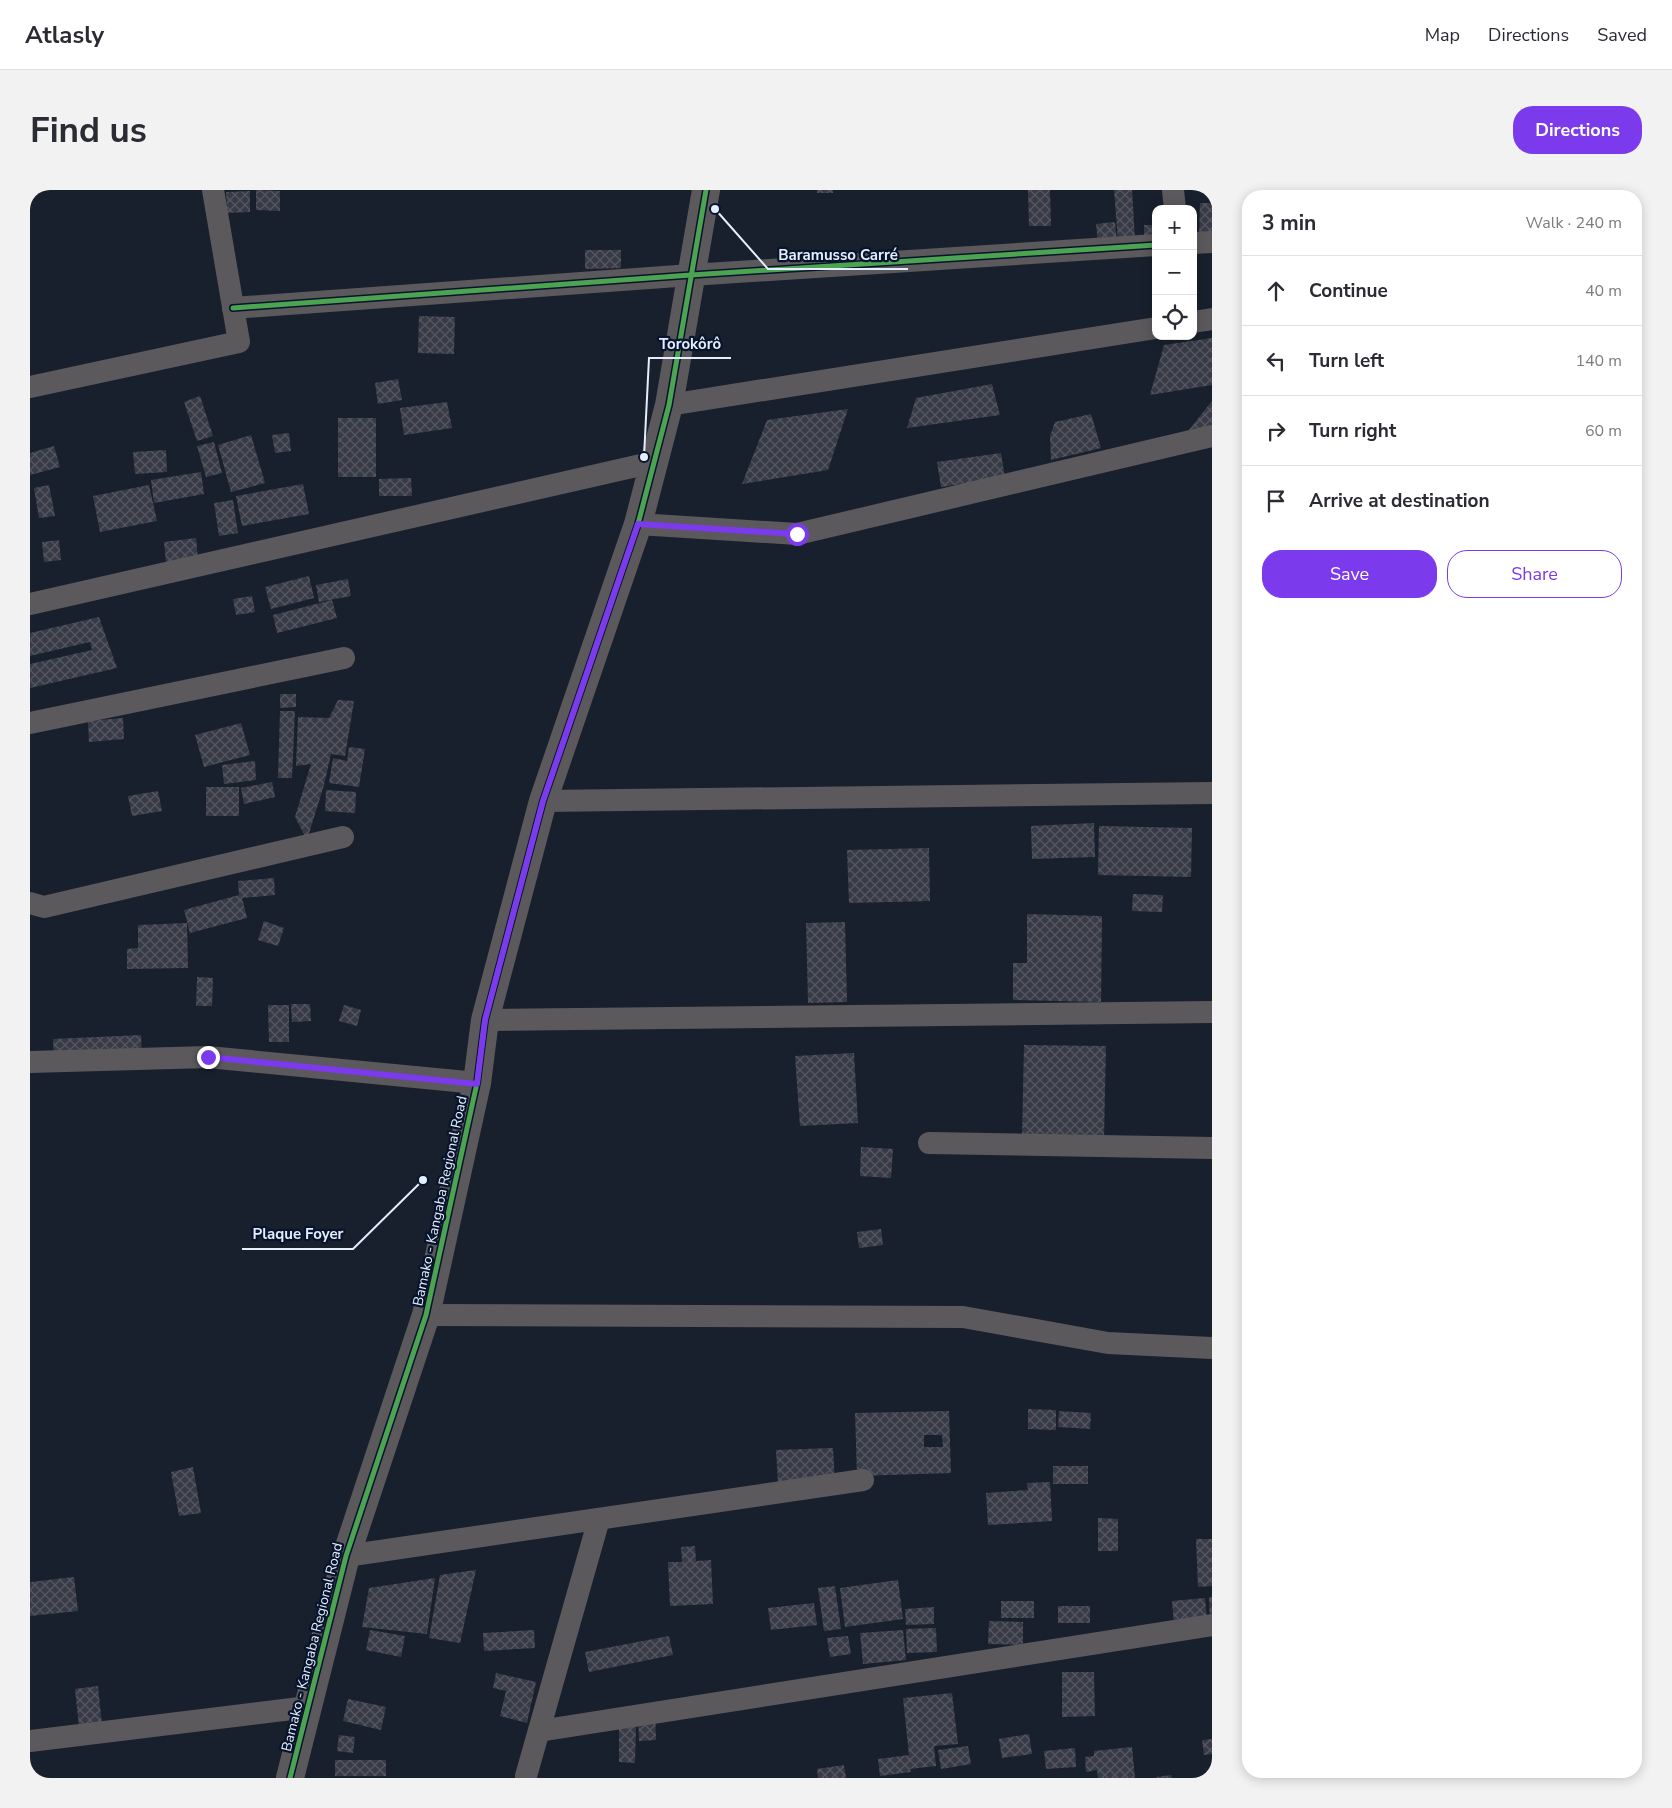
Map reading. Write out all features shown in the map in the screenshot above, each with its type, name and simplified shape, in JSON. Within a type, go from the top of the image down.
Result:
[{"type":"street","points":[[30,387],[239,342],[213,190]]},
{"type":"street","name":"Bamako - Kangaba Regional Road","points":[[290,1778],[346,1556],[426,1315],[477,1084],[485,1020],[543,801],[638,524],[669,405],[706,190]]},
{"type":"street","points":[[1173,190],[1175,205]]},
{"type":"street","points":[[1197,243],[1212,242]]},
{"type":"street","points":[[233,308],[1152,245]]},
{"type":"street","points":[[1197,321],[1212,319]]},
{"type":"street","points":[[669,405],[1152,329]]},
{"type":"street","points":[[638,524],[797,534],[1212,436]]},
{"type":"street","points":[[30,604],[654,462]]},
{"type":"street","points":[[30,723],[344,658]]},
{"type":"street","points":[[543,801],[1212,793]]},
{"type":"street","points":[[30,903],[44,906],[343,837]]},
{"type":"street","points":[[485,1020],[1212,1012]]},
{"type":"street","points":[[30,1062],[208,1057],[477,1084]]},
{"type":"street","points":[[928,1143],[1212,1148]]},
{"type":"street","points":[[426,1315],[962,1317],[1108,1343],[1212,1348]]},
{"type":"street","points":[[346,1556],[863,1480]]},
{"type":"street","points":[[526,1776],[600,1519]]},
{"type":"street","points":[[539,1731],[1212,1625]]},
{"type":"street","points":[[30,1741],[308,1707]]},
{"type":"building","points":[[256,190],[280,191],[280,211],[256,210]]},
{"type":"building","points":[[817,190],[833,190],[833,193],[817,193]]},
{"type":"building","points":[[1028,190],[1050,190],[1051,226],[1029,226]]},
{"type":"building","points":[[1114,190],[1132,190],[1135,239],[1118,241]]},
{"type":"building","points":[[250,191],[250,212],[227,213],[226,192]]},
{"type":"building","points":[[1200,203],[1212,203],[1212,234],[1199,234]]},
{"type":"building","points":[[1115,222],[1117,241],[1098,243],[1096,224]]},
{"type":"building","points":[[1144,225],[1152,225],[1152,238],[1144,238]]},
{"type":"building","points":[[585,250],[621,250],[621,268],[585,269]]},
{"type":"building","points":[[419,316],[455,317],[454,354],[418,353]]},
{"type":"building","points":[[1212,338],[1212,385],[1150,395],[1164,345]]},
{"type":"building","points":[[398,379],[402,400],[378,404],[375,383]]},
{"type":"building","points":[[992,384],[1000,415],[907,428],[916,398]]},
{"type":"building","points":[[200,396],[213,436],[197,441],[184,402]]},
{"type":"building","points":[[1212,401],[1212,427],[1188,431]]},
{"type":"building","points":[[447,402],[452,428],[404,435],[400,408]]},
{"type":"building","points":[[848,409],[828,470],[742,484],[767,420]]},
{"type":"building","points":[[1091,414],[1101,448],[1051,460],[1050,436],[1055,422]]},
{"type":"building","points":[[338,418],[376,418],[376,477],[338,477]]},
{"type":"building","points":[[289,433],[291,451],[275,453],[272,435]]},
{"type":"building","points":[[251,435],[265,483],[231,492],[218,445]]},
{"type":"building","points":[[214,442],[222,473],[206,477],[197,446]]},
{"type":"building","points":[[54,446],[60,467],[30,475],[30,453]]},
{"type":"building","points":[[166,450],[167,472],[135,474],[133,452]]},
{"type":"building","points":[[1001,453],[1005,478],[941,487],[937,462]]},
{"type":"building","points":[[201,472],[204,494],[154,503],[151,480]]},
{"type":"building","points":[[411,478],[412,496],[379,496],[379,479]]},
{"type":"building","points":[[303,484],[309,514],[242,526],[236,496]]},
{"type":"building","points":[[49,485],[55,516],[39,518],[34,488]]},
{"type":"building","points":[[149,485],[157,521],[100,532],[93,496]]},
{"type":"building","points":[[233,500],[238,533],[219,536],[214,503]]},
{"type":"building","points":[[196,538],[198,559],[166,562],[164,542]]},
{"type":"building","points":[[59,540],[61,560],[44,562],[42,542]]},
{"type":"building","points":[[309,576],[314,598],[271,609],[265,587]]},
{"type":"building","points":[[348,579],[351,596],[319,602],[316,585]]},
{"type":"building","points":[[252,596],[255,612],[236,615],[233,599]]},
{"type":"building","points":[[332,600],[337,618],[277,633],[273,615]]},
{"type":"building","points":[[99,617],[117,668],[30,688],[30,664],[92,650],[90,642],[30,656],[30,633]]},
{"type":"building","points":[[280,694],[296,694],[296,707],[280,708]]},
{"type":"building","points":[[338,700],[354,701],[345,756],[331,754],[324,785],[307,840],[295,817],[311,764],[296,766],[298,717],[329,718]]},
{"type":"building","points":[[280,711],[295,711],[292,778],[278,778]]},
{"type":"building","points":[[123,718],[124,739],[89,742],[88,721]]},
{"type":"building","points":[[241,723],[250,755],[204,767],[195,735]]},
{"type":"building","points":[[349,747],[365,749],[359,787],[329,783],[333,758],[347,761]]},
{"type":"building","points":[[255,761],[256,780],[224,784],[222,765]]},
{"type":"building","points":[[272,782],[275,797],[244,804],[241,788]]},
{"type":"building","points":[[206,787],[239,787],[239,816],[206,816]]},
{"type":"building","points":[[326,790],[356,792],[355,813],[325,811]]},
{"type":"building","points":[[158,791],[162,811],[132,816],[128,796]]},
{"type":"building","points":[[1094,823],[1095,857],[1032,859],[1031,826]]},
{"type":"building","points":[[1099,826],[1192,828],[1191,877],[1098,875]]},
{"type":"building","points":[[929,848],[930,901],[849,903],[847,850]]},
{"type":"building","points":[[274,878],[275,895],[242,898],[247,918],[190,933],[184,910],[239,895],[238,881]]},
{"type":"building","points":[[1133,894],[1163,895],[1162,912],[1132,911]]},
{"type":"building","points":[[1027,914],[1102,916],[1101,1002],[1013,1000],[1013,963],[1027,963]]},
{"type":"building","points":[[264,921],[284,928],[278,946],[258,940]]},
{"type":"building","points":[[845,922],[847,1002],[808,1003],[806,923]]},
{"type":"building","points":[[187,923],[188,968],[127,969],[127,949],[138,948],[138,925]]},
{"type":"building","points":[[197,977],[213,978],[212,1006],[196,1006]]},
{"type":"building","points":[[291,1004],[310,1004],[311,1021],[292,1022]]},
{"type":"building","points":[[268,1005],[289,1005],[289,1042],[269,1042]]},
{"type":"building","points":[[344,1005],[361,1010],[357,1026],[339,1021]]},
{"type":"building","points":[[141,1035],[142,1056],[54,1059],[53,1039]]},
{"type":"building","points":[[1024,1045],[1106,1046],[1104,1139],[1022,1138]]},
{"type":"building","points":[[854,1053],[858,1123],[800,1126],[795,1056]]},
{"type":"building","points":[[861,1147],[893,1149],[891,1178],[860,1176]]},
{"type":"building","points":[[881,1229],[883,1245],[859,1248],[857,1232]]},
{"type":"building","points":[[1028,1409],[1056,1410],[1056,1430],[1028,1429]]},
{"type":"building","points":[[949,1411],[951,1473],[857,1476],[855,1413]],"holes":[[[924,1435],[942,1435],[943,1447],[924,1447]]]},
{"type":"building","points":[[1059,1411],[1091,1413],[1090,1429],[1058,1427]]},
{"type":"building","points":[[833,1448],[835,1481],[778,1484],[776,1450]]},
{"type":"building","points":[[1053,1466],[1088,1466],[1088,1484],[1053,1484]]},
{"type":"building","points":[[193,1467],[201,1513],[179,1516],[171,1472]]},
{"type":"building","points":[[1050,1482],[1052,1521],[988,1525],[986,1493],[1028,1490],[1027,1483]]},
{"type":"building","points":[[1098,1518],[1118,1519],[1118,1551],[1098,1551]]},
{"type":"building","points":[[1196,1539],[1212,1539],[1212,1586],[1198,1587]]},
{"type":"building","points":[[695,1546],[696,1561],[711,1560],[713,1604],[670,1606],[668,1562],[682,1562],[681,1547]]},
{"type":"building","points":[[476,1570],[460,1643],[429,1638],[440,1575]]},
{"type":"building","points":[[74,1577],[78,1611],[30,1616],[30,1582]]},
{"type":"building","points":[[435,1578],[427,1634],[362,1627],[369,1588]]},
{"type":"building","points":[[898,1580],[903,1619],[845,1627],[840,1588]]},
{"type":"building","points":[[835,1586],[841,1629],[824,1631],[818,1588]]},
{"type":"building","points":[[1209,1597],[1212,1597],[1212,1628],[1210,1628]]},
{"type":"building","points":[[1205,1598],[1207,1620],[1174,1624],[1172,1601]]},
{"type":"building","points":[[1001,1601],[1034,1601],[1034,1618],[1001,1618]]},
{"type":"building","points":[[814,1603],[817,1625],[771,1630],[768,1608]]},
{"type":"building","points":[[1058,1606],[1090,1606],[1090,1623],[1058,1623]]},
{"type":"building","points":[[934,1607],[934,1624],[906,1625],[905,1609]]},
{"type":"building","points":[[989,1621],[1023,1622],[1023,1645],[988,1644]]},
{"type":"building","points":[[936,1628],[937,1652],[907,1653],[906,1629]]},
{"type":"building","points":[[370,1630],[405,1636],[401,1657],[366,1650]]},
{"type":"building","points":[[534,1630],[535,1648],[484,1651],[483,1633]]},
{"type":"building","points":[[903,1630],[906,1660],[863,1664],[860,1633]]},
{"type":"building","points":[[669,1636],[673,1655],[589,1672],[585,1652]]},
{"type":"building","points":[[848,1636],[851,1654],[830,1657],[827,1638]]},
{"type":"building","points":[[1062,1672],[1094,1672],[1095,1716],[1062,1717]]},
{"type":"building","points":[[496,1673],[536,1682],[527,1723],[500,1716],[506,1691],[493,1688]]},
{"type":"building","points":[[98,1686],[102,1725],[79,1727],[75,1689]]},
{"type":"building","points":[[952,1693],[958,1744],[934,1746],[936,1766],[910,1769],[911,1772],[880,1776],[878,1759],[909,1755],[903,1698]]},
{"type":"building","points":[[348,1699],[386,1707],[381,1730],[343,1721]]},
{"type":"building","points":[[655,1708],[656,1740],[639,1741],[638,1709]]},
{"type":"building","points":[[619,1727],[636,1727],[635,1763],[619,1762]]},
{"type":"building","points":[[1029,1734],[1032,1754],[1002,1758],[999,1739]]},
{"type":"building","points":[[339,1735],[355,1737],[353,1753],[337,1751]]},
{"type":"building","points":[[1212,1739],[1212,1754],[1204,1755],[1202,1740]]},
{"type":"building","points":[[968,1746],[971,1764],[941,1769],[938,1750]]},
{"type":"building","points":[[1132,1747],[1135,1778],[1098,1778],[1097,1770],[1086,1772],[1085,1757],[1094,1756],[1094,1751]]},
{"type":"building","points":[[1075,1748],[1076,1767],[1046,1769],[1044,1751]]},
{"type":"building","points":[[335,1760],[386,1760],[386,1776],[335,1776]]},
{"type":"building","points":[[844,1765],[846,1778],[818,1778],[817,1769]]},
{"type":"building","points":[[1171,1775],[1172,1778],[1156,1777]]},
{"type":"cycle path","points":[[290,1778],[346,1556],[426,1315],[477,1083],[485,1020],[543,801],[638,524],[669,405],[706,190]]},
{"type":"cycle path","points":[[233,308],[691,275],[1152,245]]},
{"type":"place","name":"Baramusso Carré","points":[[715,209]]},
{"type":"place","name":"Torokôrô","points":[[644,457]]},
{"type":"place","name":"Plaque Foyer","points":[[423,1180]]},
{"type":"route","points":[[208,1057],[477,1084],[485,1020],[543,801],[638,524],[797,534]]}]
